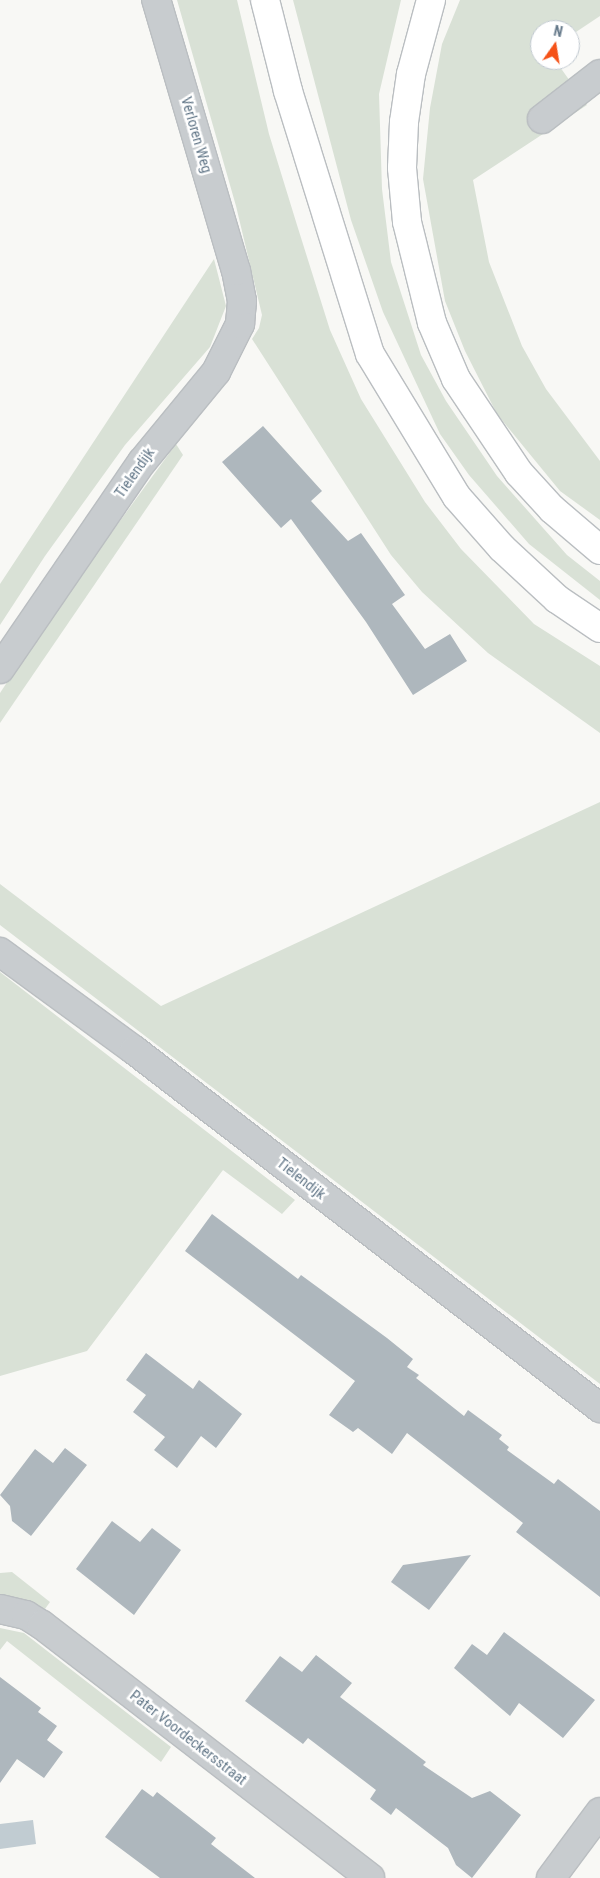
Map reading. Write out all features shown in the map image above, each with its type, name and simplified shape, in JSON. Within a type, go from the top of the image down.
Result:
[{"type":"highway","points":[[265,0],[288,91],[370,354],[457,496],[502,548],[557,599],[600,628]]},
{"type":"highway","points":[[430,0],[411,74],[404,122],[402,168],[407,222],[432,323],[456,379],[519,474],[552,509],[600,550]]},
{"type":"street","name":"Verloren Weg","points":[[156,0],[236,271]]},
{"type":"street","points":[[542,119],[600,74]]},
{"type":"street","name":"Tielendijk","points":[[0,669],[142,462],[225,358],[242,314],[236,271]]},
{"type":"street","name":"Tielendijk","points":[[0,952],[134,1050],[600,1408]]},
{"type":"street","name":"Pater Voordeckersstraat","points":[[0,1609],[26,1615],[42,1625],[370,1878]]},
{"type":"street","points":[[551,1878],[600,1812]]},
{"type":"shaded area","points":[[177,0],[237,0],[269,134],[297,225],[330,330],[361,399],[425,502],[461,549],[534,624],[600,666],[600,733],[488,653],[422,592],[391,555],[252,339],[259,328],[262,315],[236,206]]},
{"type":"shaded area","points":[[293,0],[401,0],[379,94],[382,189],[391,262],[421,355],[446,401],[497,476],[567,555],[600,581],[600,600],[529,544],[469,475],[440,434],[383,312],[351,220]]},
{"type":"shaded area","points":[[460,0],[600,0],[600,16],[580,29],[580,20],[530,20],[530,70],[562,70],[587,105],[473,180],[489,262],[522,346],[546,389],[600,461],[600,520],[560,491],[497,414],[465,351],[445,301],[423,179],[430,108],[442,44]]},
{"type":"shaded area","points":[[214,259],[226,306],[210,347],[125,445],[45,556],[0,625],[0,584]]},
{"type":"shaded area","points":[[176,444],[183,455],[0,723],[0,693],[50,617]]},
{"type":"shaded area","points":[[600,802],[600,1384],[0,925],[0,884],[161,1006]]},
{"type":"shaded area","points":[[0,972],[295,1200],[282,1214],[223,1170],[87,1351],[0,1376]]},
{"type":"shaded area","points":[[12,1572],[50,1602],[45,1609],[0,1596],[0,1573]]},
{"type":"shaded area","points":[[0,1628],[24,1633],[171,1747],[161,1762],[7,1641],[0,1650]]},
{"type":"shaded area","points":[[33,1820],[36,1844],[0,1849],[0,1824]]},
{"type":"building","points":[[263,426],[322,491],[311,501],[348,541],[361,533],[405,595],[392,604],[425,649],[450,634],[467,661],[413,695],[366,622],[291,519],[281,528],[222,462]]},
{"type":"building","points":[[212,1214],[298,1279],[301,1275],[387,1338],[413,1359],[407,1367],[419,1375],[416,1378],[464,1416],[468,1410],[502,1435],[499,1439],[509,1447],[507,1450],[554,1484],[558,1479],[600,1511],[600,1597],[516,1532],[523,1523],[407,1433],[392,1454],[358,1428],[353,1432],[329,1415],[355,1381],[185,1251]]},
{"type":"building","points":[[146,1353],[193,1389],[199,1380],[242,1414],[216,1448],[201,1436],[177,1468],[154,1450],[165,1437],[133,1412],[146,1395],[126,1380]]},
{"type":"building","points":[[65,1448],[87,1465],[31,1536],[12,1521],[10,1506],[0,1495],[35,1449],[53,1463]]},
{"type":"building","points":[[112,1521],[140,1542],[152,1528],[181,1550],[134,1615],[76,1569]]},
{"type":"building","points":[[471,1555],[429,1610],[391,1582],[403,1565]]},
{"type":"building","points":[[504,1632],[595,1700],[563,1738],[519,1703],[510,1716],[454,1668],[472,1644],[487,1655]]},
{"type":"building","points":[[316,1655],[352,1683],[340,1697],[426,1762],[423,1765],[472,1798],[490,1791],[521,1815],[472,1878],[456,1865],[448,1848],[396,1808],[391,1815],[370,1799],[376,1790],[308,1738],[303,1744],[245,1701],[280,1656],[302,1672]]},
{"type":"building","points":[[0,1677],[41,1708],[38,1712],[57,1726],[47,1740],[63,1752],[44,1778],[17,1759],[0,1783]]},
{"type":"building","points":[[142,1789],[153,1797],[157,1792],[216,1838],[211,1844],[255,1878],[160,1878],[105,1837]]}]
